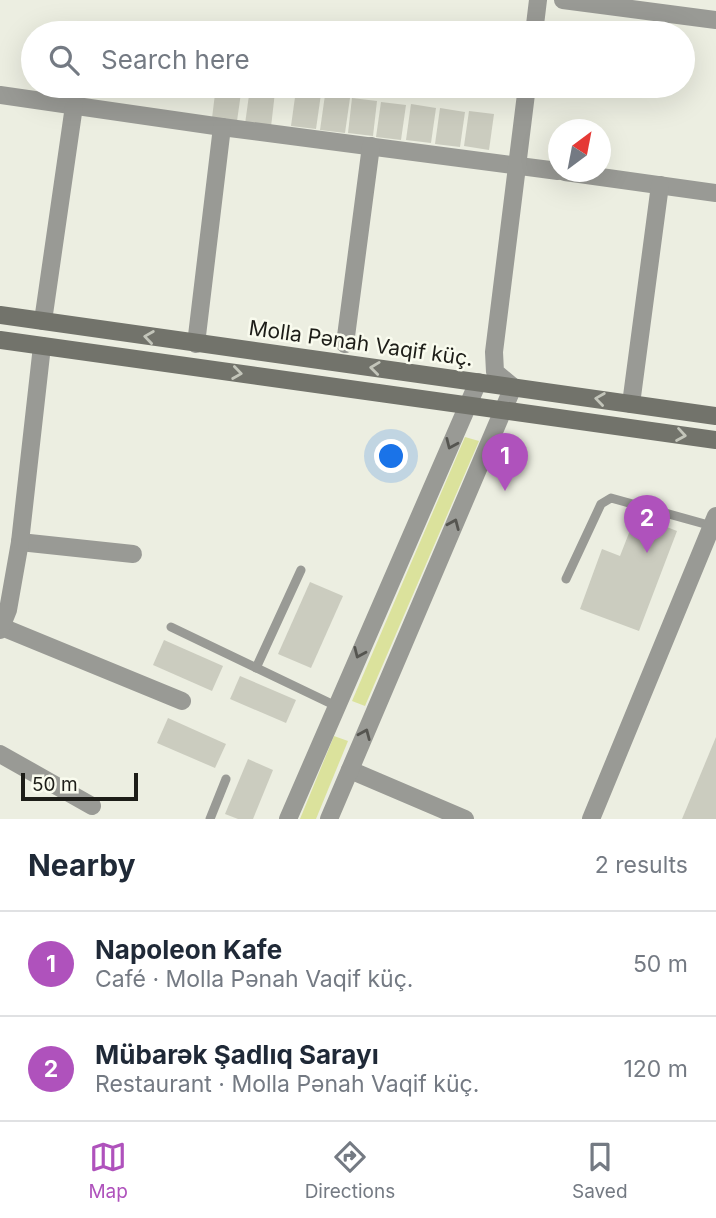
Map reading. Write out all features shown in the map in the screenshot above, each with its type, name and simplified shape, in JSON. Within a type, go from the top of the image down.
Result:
[{"type":"main road","name":"Molla Pənah Vaqif küç.","points":[[0,315],[716,416]]},
{"type":"main road","points":[[0,340],[716,440]]},
{"type":"street","points":[[535,21],[538,0]]},
{"type":"street","points":[[564,0],[716,20]]},
{"type":"street","points":[[0,95],[548,170]]},
{"type":"street","points":[[329,819],[513,387],[495,372],[494,352],[525,98]]},
{"type":"street","points":[[43,321],[74,106]]},
{"type":"street","points":[[196,344],[222,127]]},
{"type":"street","points":[[345,344],[371,146]]},
{"type":"street","points":[[611,178],[716,193]]},
{"type":"street","points":[[631,404],[660,185]]},
{"type":"street","points":[[42,346],[20,542],[8,610],[1,629],[182,701]]},
{"type":"street","points":[[288,819],[478,382],[494,352]]},
{"type":"street","points":[[591,819],[714,521]]},
{"type":"street","points":[[20,542],[133,554]]},
{"type":"street","points":[[0,754],[92,806]]},
{"type":"street","points":[[350,770],[465,819]]},
{"type":"lane","points":[[566,579],[601,503],[611,498],[714,521]]},
{"type":"lane","points":[[256,667],[301,569]]},
{"type":"lane","points":[[171,627],[336,706]]},
{"type":"lane","points":[[210,819],[226,779]]},
{"type":"green space","points":[[465,437],[479,441],[365,706],[352,701]]},
{"type":"green space","points":[[334,736],[348,741],[316,819],[300,819]]},
{"type":"building","points":[[214,98],[240,98],[237,121],[212,118]]},
{"type":"building","points":[[249,98],[274,98],[271,127],[245,124]]},
{"type":"building","points":[[295,98],[320,98],[316,129],[291,126]]},
{"type":"building","points":[[325,98],[350,98],[345,133],[320,130]]},
{"type":"building","points":[[352,98],[377,101],[373,136],[348,133]]},
{"type":"building","points":[[381,102],[406,105],[401,140],[376,137]]},
{"type":"building","points":[[411,104],[436,108],[431,143],[406,140]]},
{"type":"building","points":[[440,108],[465,112],[460,147],[435,144]]},
{"type":"building","points":[[469,111],[494,114],[489,150],[464,146]]},
{"type":"building","points":[[636,515],[677,531],[639,631],[580,609],[602,549],[620,556]]},
{"type":"building","points":[[310,582],[343,596],[311,668],[278,654]]},
{"type":"building","points":[[164,640],[223,666],[212,691],[153,665]]},
{"type":"building","points":[[240,676],[296,700],[286,723],[230,699]]},
{"type":"building","points":[[168,718],[226,744],[215,768],[157,743]]},
{"type":"building","points":[[716,737],[716,819],[682,819]]},
{"type":"building","points":[[248,759],[273,770],[253,819],[238,819],[225,814]]},
{"type":"place","name":"Napoleon Kafe","points":[[505,491]]},
{"type":"place","name":"Mübarək Şadlıq Sarayı","points":[[647,553]]}]
